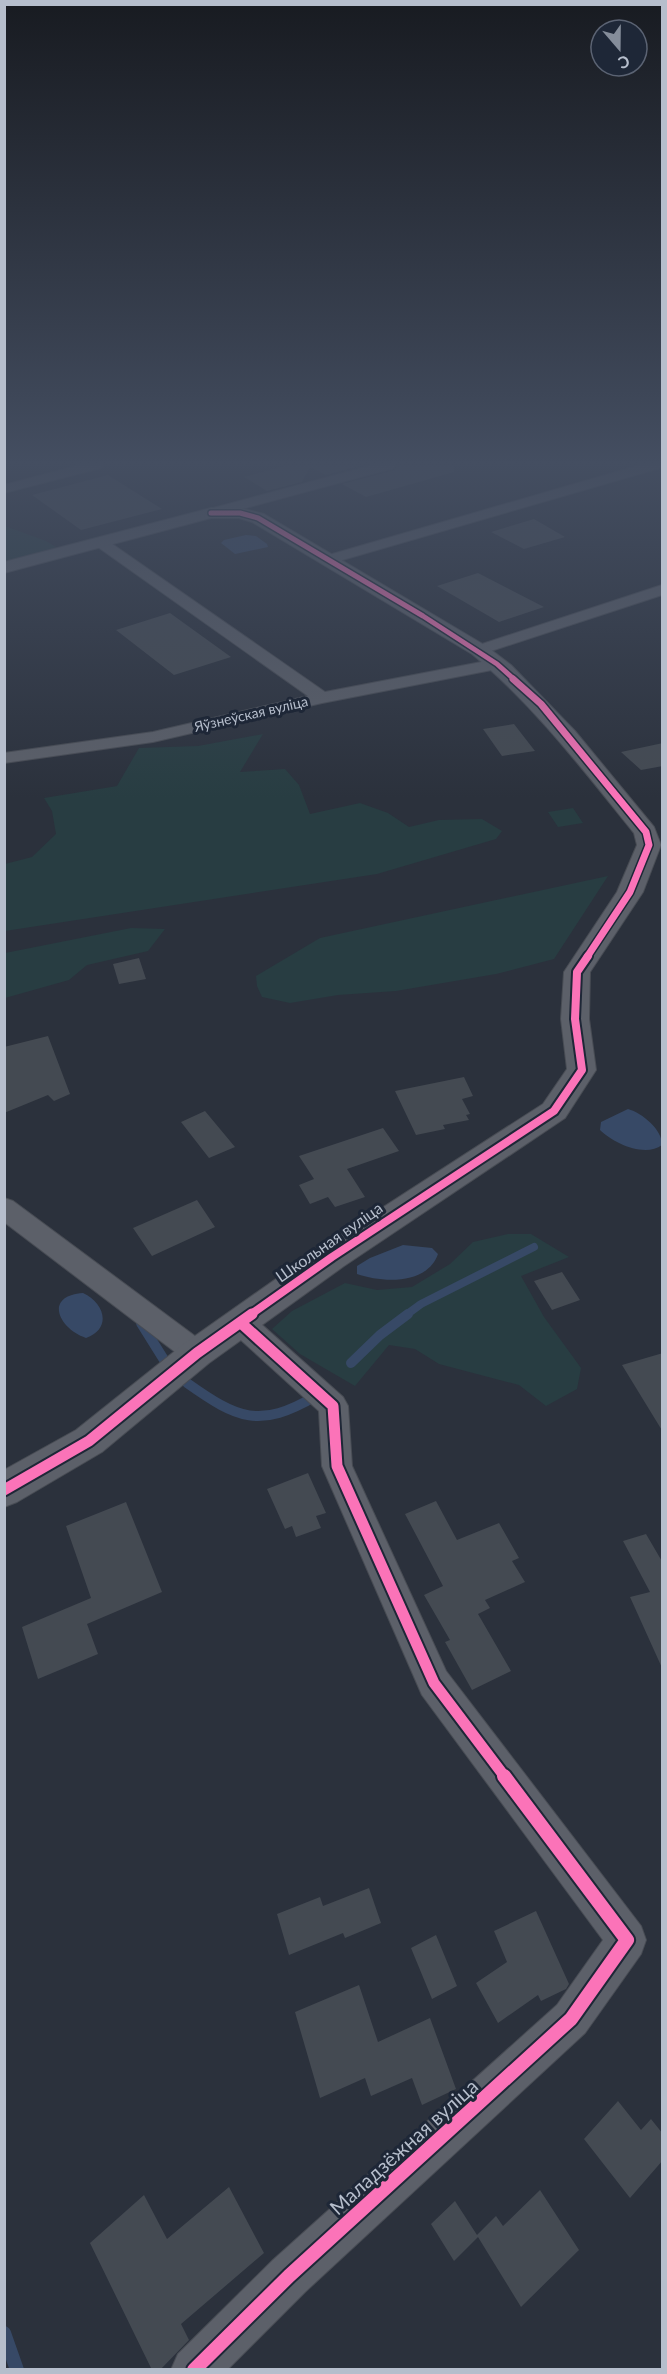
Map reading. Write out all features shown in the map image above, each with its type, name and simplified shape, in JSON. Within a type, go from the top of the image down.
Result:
[{"type":"street","points":[[148,576],[322,698]]},
{"type":"street","points":[[353,576],[488,657]]},
{"type":"street","name":"Яўзнеўская вуліца","points":[[4,758],[153,737],[488,657],[663,590]]},
{"type":"street","name":"Школьная вуліца","points":[[4,1490],[89,1441],[197,1353],[332,1257],[554,1111],[582,1070],[575,1019],[577,972],[630,892],[649,845],[646,832],[541,704],[488,657]]},
{"type":"street","points":[[4,1208],[197,1353]]},
{"type":"street","name":"Маладзёжная вуліца","points":[[194,2370],[298,2268],[571,2019],[627,1940],[434,1683],[337,1466],[333,1406],[241,1323]]},
{"type":"green space","points":[[263,734],[240,772],[285,769],[299,785],[310,814],[360,803],[388,813],[409,827],[439,820],[482,819],[502,831],[496,839],[377,874],[5,931],[5,864],[32,857],[56,834],[52,811],[44,798],[117,786],[139,748],[198,746]]},
{"type":"green space","points":[[573,808],[583,823],[558,827],[548,812]]},
{"type":"green space","points":[[608,876],[554,959],[496,974],[396,991],[338,995],[290,1003],[262,997],[257,986],[256,976],[320,938]]},
{"type":"green space","points":[[131,928],[165,929],[148,951],[87,965],[69,980],[5,998],[5,953]]},
{"type":"green space","points":[[508,1234],[531,1234],[569,1257],[521,1276],[544,1317],[581,1368],[577,1389],[546,1406],[519,1385],[439,1364],[415,1349],[389,1345],[355,1386],[300,1354],[272,1329],[292,1311],[345,1283],[377,1290],[412,1287],[450,1264],[473,1242]]},
{"type":"water","points":[[628,1109],[640,1114],[651,1123],[659,1134],[662,1145],[655,1149],[638,1149],[613,1140],[600,1130],[601,1122]]},
{"type":"water","points":[[403,1245],[432,1248],[438,1254],[424,1271],[403,1279],[379,1279],[357,1274],[357,1266],[370,1258]]},
{"type":"water","points":[[83,1293],[96,1303],[102,1316],[100,1329],[86,1338],[69,1328],[59,1313],[59,1306],[63,1300],[71,1295]]},
{"type":"building","points":[[469,576],[483,576],[544,607],[499,622],[437,586]]},
{"type":"building","points":[[170,613],[231,657],[174,675],[116,630]]},
{"type":"building","points":[[514,724],[535,751],[502,756],[483,729]]},
{"type":"building","points":[[663,743],[663,766],[641,770],[621,752]]},
{"type":"building","points":[[139,958],[146,979],[119,984],[113,964]]},
{"type":"building","points":[[48,1036],[70,1094],[54,1101],[48,1095],[4,1113],[4,1047]]},
{"type":"building","points":[[464,1077],[473,1096],[462,1099],[470,1114],[466,1115],[469,1120],[443,1125],[445,1129],[416,1135],[395,1091]]},
{"type":"building","points":[[205,1111],[235,1147],[209,1158],[181,1122]]},
{"type":"building","points":[[383,1128],[399,1151],[347,1169],[365,1197],[335,1207],[328,1197],[310,1204],[299,1185],[314,1179],[299,1156]]},
{"type":"building","points":[[197,1200],[215,1227],[152,1256],[133,1228]]},
{"type":"building","points":[[562,1272],[580,1300],[552,1310],[534,1281]]},
{"type":"building","points":[[663,1353],[663,1432],[622,1365]]},
{"type":"building","points":[[308,1473],[326,1513],[316,1516],[321,1528],[296,1537],[292,1526],[285,1529],[267,1489]]},
{"type":"building","points":[[436,1501],[457,1540],[499,1523],[519,1558],[512,1561],[525,1582],[485,1600],[490,1608],[478,1614],[511,1671],[472,1690],[445,1642],[450,1640],[424,1595],[443,1586],[405,1514]]},
{"type":"building","points":[[126,1502],[162,1592],[87,1624],[98,1654],[38,1679],[22,1627],[91,1598],[66,1526]]},
{"type":"building","points":[[646,1534],[663,1563],[663,1670],[630,1597],[650,1592],[623,1541]]},
{"type":"building","points":[[369,1888],[381,1923],[345,1938],[343,1933],[289,1955],[277,1914],[320,1897],[323,1906]]},
{"type":"building","points":[[536,1911],[569,1984],[566,1989],[541,2001],[538,1995],[498,2023],[476,1983],[507,1962],[494,1931]]},
{"type":"building","points":[[436,1935],[457,1986],[432,1999],[411,1948]]},
{"type":"building","points":[[359,1985],[378,2042],[430,2018],[456,2089],[422,2105],[412,2078],[371,2096],[365,2078],[320,2098],[295,2012]]},
{"type":"building","points":[[618,2101],[641,2130],[651,2119],[663,2134],[663,2160],[630,2198],[584,2139]]},
{"type":"building","points":[[229,2187],[264,2253],[181,2324],[189,2340],[160,2370],[152,2370],[90,2243],[144,2195],[167,2239]]},
{"type":"building","points":[[540,2190],[579,2250],[521,2307],[478,2237],[454,2261],[431,2224],[455,2201],[477,2235],[496,2216],[503,2226]]},
{"type":"waterway","points":[[406,1315],[421,1304],[534,1247]]},
{"type":"waterway","points":[[351,1363],[380,1335],[408,1314]]},
{"type":"waterway","points":[[141,1323],[166,1363]]},
{"type":"waterway","points":[[187,1383],[221,1405],[235,1412],[249,1415],[264,1416],[279,1413],[316,1396]]},
{"type":"waterway","points":[[4,2333],[17,2370]]},
{"type":"cycle path","points":[[4,1490],[89,1441],[197,1353],[332,1257],[554,1111],[582,1070],[575,1019],[577,972],[630,892],[649,845],[646,832],[541,704],[497,664],[355,576]]},
{"type":"cycle path","points":[[194,2370],[289,2276],[571,2019],[627,1940],[434,1683],[337,1466],[333,1406],[241,1323]]}]
